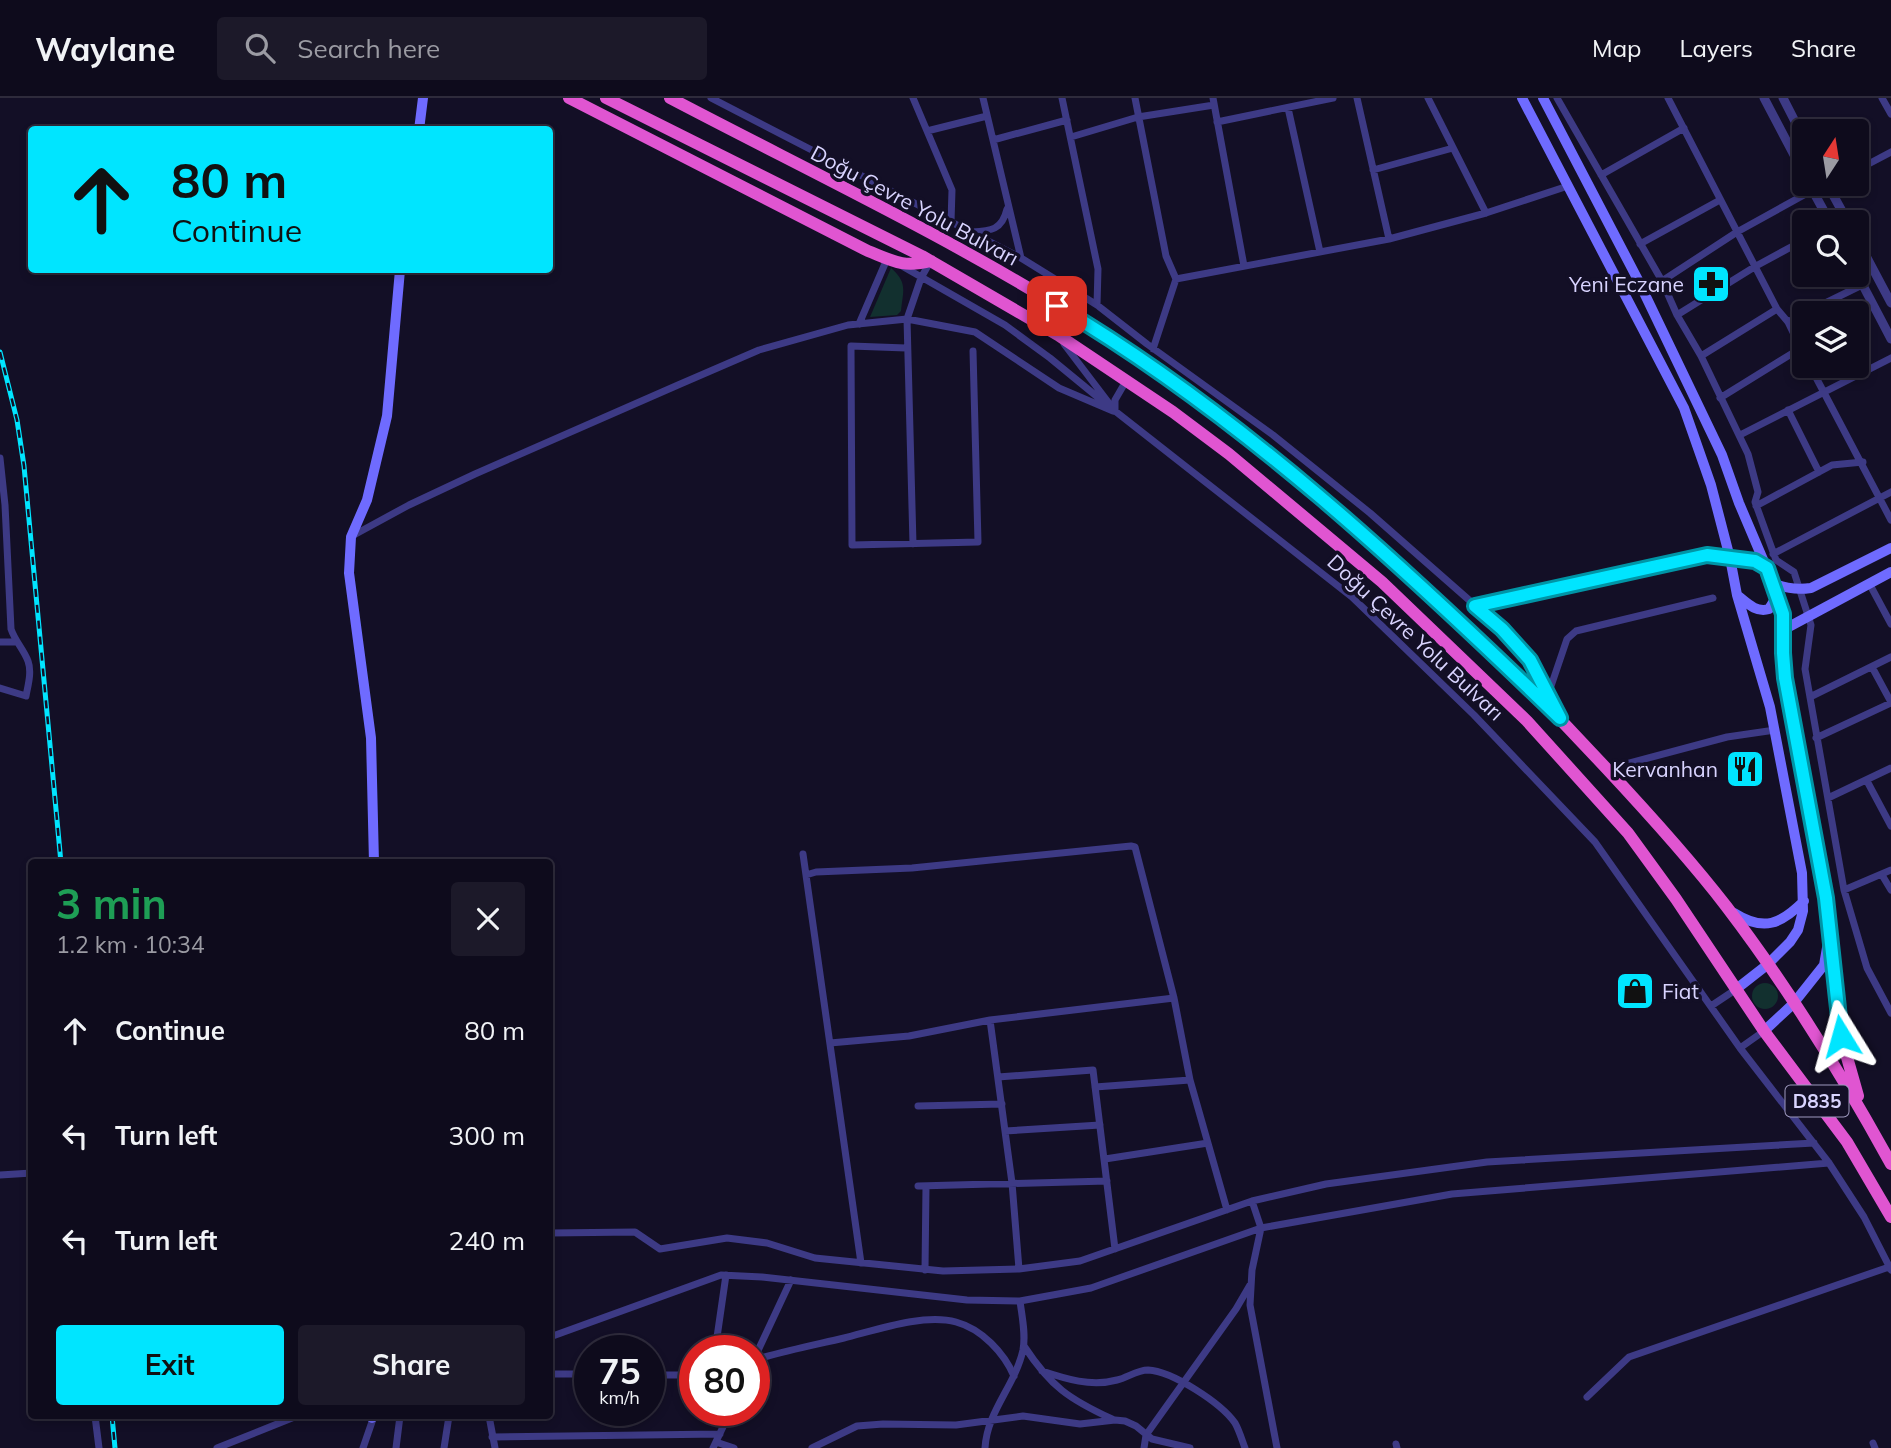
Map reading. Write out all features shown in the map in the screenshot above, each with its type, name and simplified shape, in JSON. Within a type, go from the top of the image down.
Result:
[{"type":"highway","points":[[569,98],[893,261],[911,266],[931,261]]},
{"type":"highway","name":"Doğu Çevre Yolu Bulvarı","points":[[606,98],[931,261],[1058,335],[1173,412],[1228,454],[1382,582],[1527,721],[1644,852],[1735,990]]},
{"type":"highway","name":"Doğu Çevre Yolu Bulvarı","points":[[670,98],[992,267],[1118,345],[1210,410],[1340,513],[1432,594],[1560,718],[1684,855],[1728,908],[1768,965]]},
{"type":"highway","points":[[1829,936],[1841,1036],[1862,1113]]},
{"type":"highway","name":"D835","points":[[1768,965],[1816,1034],[1891,1164]]},
{"type":"highway","name":"D835","points":[[1735,990],[1847,1142],[1891,1217]]},
{"type":"main road","points":[[420,126],[423,98]]},
{"type":"main road","points":[[1522,98],[1631,302],[1684,408],[1711,485],[1737,595],[1757,658],[1775,730],[1802,873],[1802,920],[1790,942],[1768,965],[1735,990]]},
{"type":"main road","points":[[1543,98],[1637,278],[1722,455],[1783,614],[1785,678],[1826,898],[1829,936],[1824,965],[1793,1004],[1764,1031]]},
{"type":"main road","points":[[374,859],[371,738],[349,573],[351,537],[367,500],[387,416],[400,273]]},
{"type":"main road","points":[[1773,583],[1799,590],[1811,588],[1891,548]]},
{"type":"main road","points":[[1475,606],[1698,557],[1717,556],[1755,561],[1767,568]]},
{"type":"main road","points":[[1783,630],[1891,572]]},
{"type":"main road","points":[[1737,595],[1758,610],[1769,609],[1774,601],[1773,583]]},
{"type":"main road","points":[[1728,908],[1746,920],[1765,924],[1786,918],[1804,901]]},
{"type":"street","points":[[711,98],[1021,258],[1097,305],[1153,349],[1273,435],[1370,513],[1502,629],[1530,660],[1560,718]]},
{"type":"street","points":[[912,98],[952,190],[951,222]]},
{"type":"street","points":[[983,98],[1021,258]]},
{"type":"street","points":[[1062,98],[1098,269],[1097,305]]},
{"type":"street","points":[[1135,98],[1166,256],[1176,279],[1153,349]]},
{"type":"street","points":[[1217,122],[1333,98]]},
{"type":"street","points":[[1357,98],[1389,239]]},
{"type":"street","points":[[1428,98],[1486,213]]},
{"type":"street","points":[[1557,98],[1662,281],[1677,315],[1701,356],[1748,454],[1758,492],[1756,506],[1773,554],[1776,560],[1794,572],[1811,625],[1805,670],[1844,890],[1867,968],[1891,1013]]},
{"type":"street","points":[[1668,98],[1777,309],[1792,330]]},
{"type":"street","points":[[1765,98],[1792,151]]},
{"type":"street","points":[[1783,98],[1794,119]]},
{"type":"street","points":[[1882,98],[1891,114]]},
{"type":"street","points":[[1071,137],[1138,117],[1213,101],[1244,266]]},
{"type":"street","points":[[1289,108],[1320,252]]},
{"type":"street","points":[[927,131],[987,116]]},
{"type":"street","points":[[993,140],[1067,120]]},
{"type":"street","points":[[1601,175],[1684,128]]},
{"type":"street","points":[[1373,170],[1453,148]]},
{"type":"street","points":[[1869,164],[1891,152]]},
{"type":"street","points":[[1176,279],[1389,239],[1486,213],[1568,186]]},
{"type":"street","points":[[1662,281],[1796,196]]},
{"type":"street","points":[[1640,244],[1720,200]]},
{"type":"street","points":[[971,232],[988,231],[997,227],[1004,220],[1008,208]]},
{"type":"street","points":[[1677,315],[1792,247]]},
{"type":"street","points":[[859,324],[893,261],[1005,325],[1115,411]]},
{"type":"street","points":[[913,544],[907,319],[921,278],[931,261]]},
{"type":"street","points":[[1869,262],[1891,303]]},
{"type":"street","points":[[1829,301],[1858,287]]},
{"type":"street","points":[[1863,287],[1891,339]]},
{"type":"street","points":[[1701,356],[1777,309]]},
{"type":"street","points":[[351,537],[409,505],[475,474],[736,360],[772,347],[859,324],[907,319],[975,332],[1059,388],[1115,411]]},
{"type":"street","points":[[1788,322],[1792,320]]},
{"type":"street","name":"Doğu Çevre Yolu Bulvarı","points":[[1058,335],[1115,411],[1352,597],[1474,715],[1595,842],[1740,1048],[1829,1163],[1864,1217],[1890,1268]]},
{"type":"street","points":[[906,348],[851,346],[852,545],[978,542],[973,351]]},
{"type":"street","points":[[1720,398],[1792,357]]},
{"type":"street","points":[[1740,435],[1891,358]]},
{"type":"street","points":[[1816,378],[1891,520]]},
{"type":"street","points":[[1115,411],[1115,400],[1126,381]]},
{"type":"street","points":[[1788,410],[1819,472]]},
{"type":"street","points":[[0,458],[4,568],[11,629],[15,642],[28,660],[30,678],[26,696],[0,688]]},
{"type":"street","points":[[1756,506],[1832,465],[1863,463]]},
{"type":"street","points":[[1773,554],[1891,492]]},
{"type":"street","points":[[1870,583],[1891,624]]},
{"type":"street","points":[[1548,695],[1567,639],[1576,631],[1713,598]]},
{"type":"street","points":[[0,642],[15,642]]},
{"type":"street","points":[[1810,697],[1891,657]]},
{"type":"street","points":[[1816,738],[1891,702],[1872,667]]},
{"type":"street","points":[[1607,769],[1727,737],[1775,730]]},
{"type":"street","points":[[1828,798],[1891,768]]},
{"type":"street","points":[[1867,781],[1891,826]]},
{"type":"street","points":[[806,875],[816,872],[912,869],[1130,846],[1135,848],[1174,998],[1190,1080],[1227,1210]]},
{"type":"street","points":[[803,854],[861,1263]]},
{"type":"street","points":[[1844,890],[1891,870]]},
{"type":"street","points":[[1882,875],[1891,890]]},
{"type":"street","points":[[1711,1006],[1735,990]]},
{"type":"street","points":[[830,1043],[909,1036],[990,1020],[1174,998]]},
{"type":"street","points":[[990,1020],[1012,1183],[1019,1269]]},
{"type":"street","points":[[1740,1048],[1764,1031]]},
{"type":"street","points":[[998,1077],[1093,1070],[1115,1249]]},
{"type":"street","points":[[1095,1087],[1190,1080]]},
{"type":"street","points":[[918,1106],[1002,1104]]},
{"type":"street","points":[[1005,1131],[1100,1125]]},
{"type":"street","points":[[1105,1159],[1208,1143]]},
{"type":"street","points":[[553,1233],[635,1232],[660,1248],[727,1238],[767,1243],[815,1258],[861,1263],[943,1271],[1019,1269],[1080,1261],[1252,1201],[1326,1184],[1487,1163],[1814,1143]]},
{"type":"street","points":[[553,1336],[721,1275],[791,1280],[967,1300],[1020,1301],[1091,1288],[1261,1228],[1452,1194],[1829,1163]]},
{"type":"street","points":[[0,1175],[28,1173]]},
{"type":"street","points":[[925,1269],[922,1186],[1107,1181]]},
{"type":"street","points":[[1252,1201],[1261,1228],[1250,1284],[1250,1305],[1277,1448]]},
{"type":"street","points":[[1587,1397],[1629,1357],[1890,1268]]},
{"type":"street","points":[[717,1335],[726,1275]]},
{"type":"street","points":[[765,1335],[791,1280]]},
{"type":"street","points":[[1144,1448],[1146,1435],[1236,1309],[1250,1284]]},
{"type":"street","points":[[985,1448],[990,1420],[1014,1376],[1023,1345],[1025,1333],[1020,1301]]},
{"type":"street","points":[[770,1355],[900,1324],[943,1320],[959,1323],[983,1337],[1006,1359],[1014,1376]]},
{"type":"street","points":[[1023,1345],[1054,1385],[1076,1402],[1115,1420],[1136,1426],[1152,1439],[1190,1448]]},
{"type":"street","points":[[1042,1371],[1072,1380],[1098,1383],[1149,1370],[1214,1400],[1236,1424],[1245,1448]]},
{"type":"street","points":[[553,1374],[574,1374]]},
{"type":"street","points":[[812,1448],[857,1426],[956,1425],[1023,1416],[1080,1424],[1115,1420]]},
{"type":"street","points":[[95,1419],[99,1448]]},
{"type":"street","points":[[217,1448],[290,1419]]},
{"type":"street","points":[[363,1448],[371,1419]]},
{"type":"street","points":[[396,1448],[400,1419]]},
{"type":"street","points":[[444,1448],[449,1419]]},
{"type":"street","points":[[489,1419],[495,1448]]},
{"type":"street","points":[[492,1437],[716,1441],[734,1448]]},
{"type":"green space","points":[[891,268],[902,283],[901,311],[897,315],[870,317]]},
{"type":"green space","points":[[1765,983],[1774,987],[1778,996],[1774,1005],[1765,1009],[1756,1005],[1752,996],[1756,987]]},
{"type":"railway","points":[[0,352],[17,420],[24,466],[61,859]]},
{"type":"railway","points":[[112,1419],[115,1448]]},
{"type":"place","name":"Yeni Eczane","points":[[1711,284]]},
{"type":"place","name":"Kervanhan","points":[[1745,769]]},
{"type":"place","name":"Fiat","points":[[1635,991]]},
{"type":"route","points":[[1057,306],[1200,403],[1340,513],[1432,594],[1560,718],[1530,660],[1502,629],[1475,606],[1707,555],[1755,561],[1767,568],[1783,614],[1785,678],[1826,898],[1841,1036]]}]
